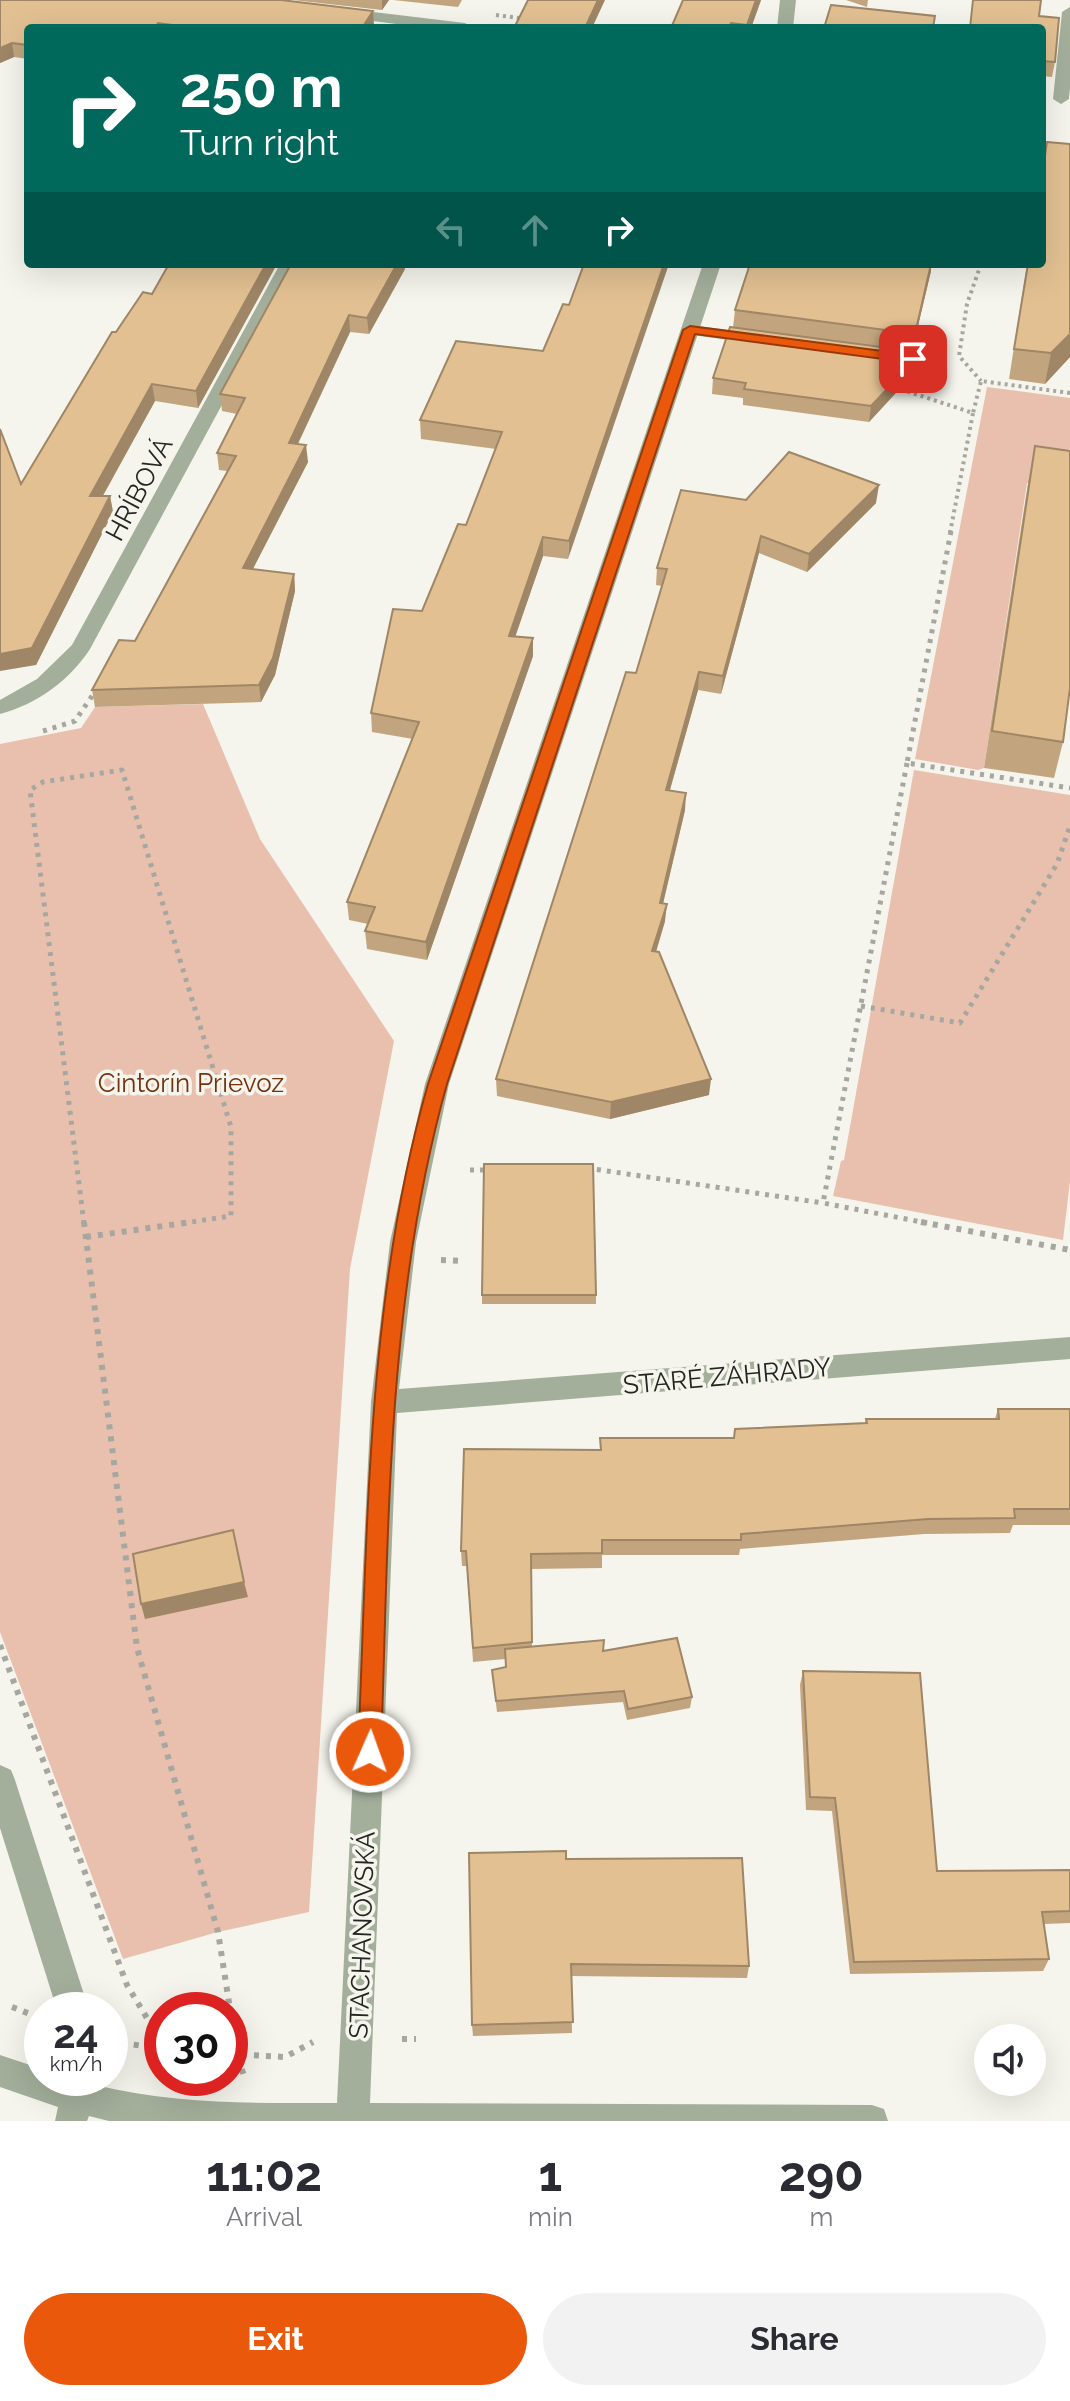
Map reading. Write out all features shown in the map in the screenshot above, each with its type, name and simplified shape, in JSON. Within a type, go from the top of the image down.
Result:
[{"type":"street","points":[[785,24],[788,0]]},
{"type":"street","points":[[324,11],[411,24]]},
{"type":"street","points":[[1046,96],[1066,99],[1070,12]]},
{"type":"street","name":"HRÍBOVÁ","points":[[0,707],[36,692],[61,671],[80,649],[287,268]]},
{"type":"street","name":"STACHANOVSKÁ","points":[[353,2119],[384,1402],[405,1215],[433,1098],[711,268]]},
{"type":"street","points":[[690,330],[776,341]]},
{"type":"street","name":"STARÉ ZÁHRADY","points":[[384,1402],[1070,1348]]},
{"type":"street","points":[[0,1780],[67,1992]]},
{"type":"street","points":[[0,2071],[76,2099],[147,2114],[256,2120],[872,2121]]},
{"type":"path","points":[[980,268],[967,304],[959,356],[981,381],[1070,393]]},
{"type":"path","points":[[823,1203],[981,381]]},
{"type":"path","points":[[886,384],[973,413]]},
{"type":"path","points":[[907,763],[1070,788]]},
{"type":"path","points":[[86,1237],[231,1216],[231,1127],[122,770],[43,782],[30,790],[137,1648],[218,1932],[237,2054],[256,2120]]},
{"type":"path","points":[[860,1006],[960,1023],[1057,864],[1070,826]]},
{"type":"path","points":[[584,1168],[823,1203],[1070,1250]]},
{"type":"path","points":[[470,1170],[498,1170]]},
{"type":"path","points":[[0,1645],[127,1985],[144,2015]]},
{"type":"green space","points":[[987,387],[1070,398],[1070,489],[1027,483],[984,768],[978,770],[915,759]]},
{"type":"green space","name":"Cintorín Prievoz","points":[[203,704],[260,839],[394,1041],[350,1269],[309,1912],[218,1932],[123,1959],[0,1632],[0,744],[81,728],[95,707]]},
{"type":"green space","points":[[914,770],[1070,795],[1070,1181],[1063,1240],[833,1196],[841,1161],[844,1160]]},
{"type":"building","points":[[0,0],[281,0],[373,11],[365,24],[24,24],[24,44],[12,43],[0,48]]},
{"type":"building","points":[[528,0],[598,0],[587,24],[516,24]]},
{"type":"building","points":[[683,0],[756,0],[747,24],[673,24]]},
{"type":"building","points":[[973,0],[1041,0],[1039,16],[1059,18],[1055,62],[1046,61],[1046,24],[970,24]]},
{"type":"building","points":[[831,5],[935,16],[934,24],[825,24]]},
{"type":"building","points":[[1047,142],[1070,144],[1070,334],[1051,353],[1014,349],[1027,268],[1046,268]]},
{"type":"building","points":[[167,268],[264,268],[196,391],[152,384],[90,496],[110,496],[32,648],[0,654],[0,429],[21,484],[112,332],[116,332],[143,292],[152,294]]},
{"type":"building","points":[[289,268],[395,268],[367,318],[349,315],[289,443],[306,445],[243,568],[294,574],[273,658],[259,685],[92,690],[119,640],[135,641],[236,456],[217,453],[245,398],[220,394]]},
{"type":"building","points":[[583,268],[663,268],[569,541],[543,537],[509,636],[533,638],[426,942],[365,931],[375,907],[347,902],[419,722],[371,713],[393,609],[422,611],[458,524],[466,525],[502,432],[420,420],[456,341],[543,351],[563,304],[569,305]]},
{"type":"building","points":[[749,268],[930,268],[915,334],[735,310]]},
{"type":"building","points":[[730,327],[911,351],[907,368],[871,406],[744,389],[746,383],[713,378]]},
{"type":"building","points":[[1035,446],[1070,451],[1070,688],[1063,742],[992,731]]},
{"type":"building","points":[[789,452],[879,485],[809,554],[761,536],[723,676],[699,672],[666,790],[686,793],[660,903],[667,904],[652,951],[659,952],[711,1079],[611,1102],[496,1079],[626,672],[636,673],[667,569],[657,568],[681,490],[746,500]]},
{"type":"building","points":[[484,1164],[593,1164],[596,1295],[482,1295]]},
{"type":"building","points":[[998,1409],[1070,1409],[1070,1509],[1014,1509],[1015,1518],[928,1519],[741,1534],[741,1540],[602,1540],[602,1553],[531,1554],[532,1642],[473,1648],[466,1551],[461,1551],[464,1449],[601,1450],[600,1438],[734,1438],[735,1429],[867,1423],[866,1419],[999,1419]]},
{"type":"building","points":[[233,1530],[244,1582],[141,1604],[133,1554]]},
{"type":"building","points":[[677,1638],[692,1697],[628,1709],[624,1691],[496,1701],[492,1670],[506,1667],[505,1649],[604,1640],[603,1651]]},
{"type":"building","points":[[803,1671],[920,1673],[937,1871],[1070,1870],[1070,1911],[1042,1912],[1049,1959],[854,1962],[835,1798],[810,1797]]},
{"type":"building","points":[[566,1851],[566,1859],[742,1858],[749,1966],[571,1964],[573,2022],[472,2025],[469,1853]]},
{"type":"route","points":[[370,1752],[384,1402],[405,1215],[418,1153],[437,1084],[690,330],[913,359]]}]
